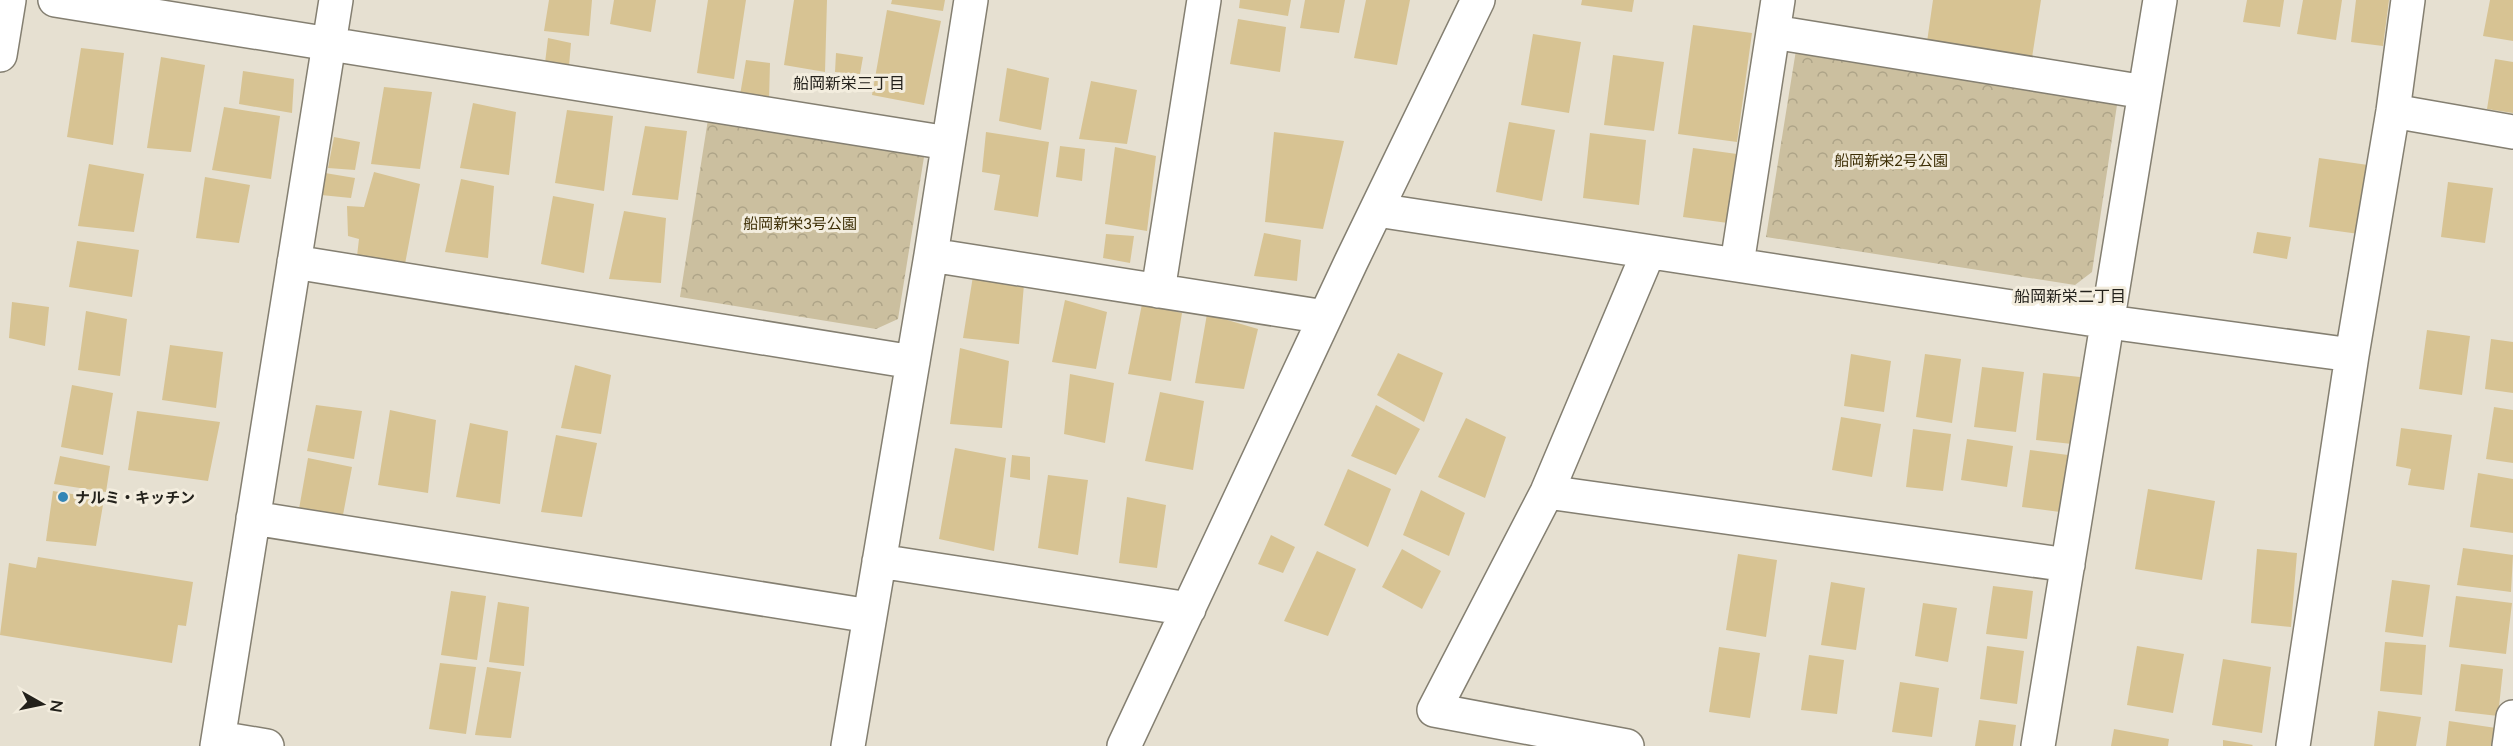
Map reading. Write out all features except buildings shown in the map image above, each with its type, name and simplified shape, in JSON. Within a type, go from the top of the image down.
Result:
[{"type":"street","points":[[0,55],[9,0]]},
{"type":"street","points":[[55,0],[948,143]]},
{"type":"street","points":[[267,746],[218,742],[336,0]]},
{"type":"street","points":[[848,746],[931,255],[971,0]]},
{"type":"street","points":[[1158,291],[1204,0]]},
{"type":"street","points":[[1124,746],[1325,317],[1478,0]]},
{"type":"street","points":[[1737,264],[1778,0]]},
{"type":"street","points":[[2038,746],[2160,0]]},
{"type":"street","points":[[2293,746],[2352,355],[2393,111],[2408,0]]},
{"type":"street","points":[[1773,32],[2145,92]]},
{"type":"street","points":[[2393,111],[2513,132]]},
{"type":"street","points":[[1377,210],[2109,322],[2352,355]]},
{"type":"street","points":[[1627,746],[1434,710],[1547,492],[1648,252]]},
{"type":"street","points":[[931,255],[1325,317]]},
{"type":"street","points":[[294,262],[913,362]]},
{"type":"street","points":[[1547,492],[2068,565]]},
{"type":"street","points":[[253,518],[870,616]]},
{"type":"street","points":[[879,561],[1189,609]]},
{"type":"street","points":[[2509,746],[2513,717]]},
{"type":"green space","name":"船岡新栄2号公園","points":[[1796,50],[2102,97],[2117,105],[2092,272],[2075,285],[1766,237]]},
{"type":"green space","name":"船岡新栄3号公園","points":[[709,113],[907,148],[924,157],[898,319],[876,329],[680,297]]},
{"type":"place","name":"ナルミ・キッチン","points":[[63,497]]},
{"type":"district","name":"船岡新栄三丁目","points":[[849,82]]},
{"type":"district","name":"船岡新栄二丁目","points":[[2070,295]]}]
